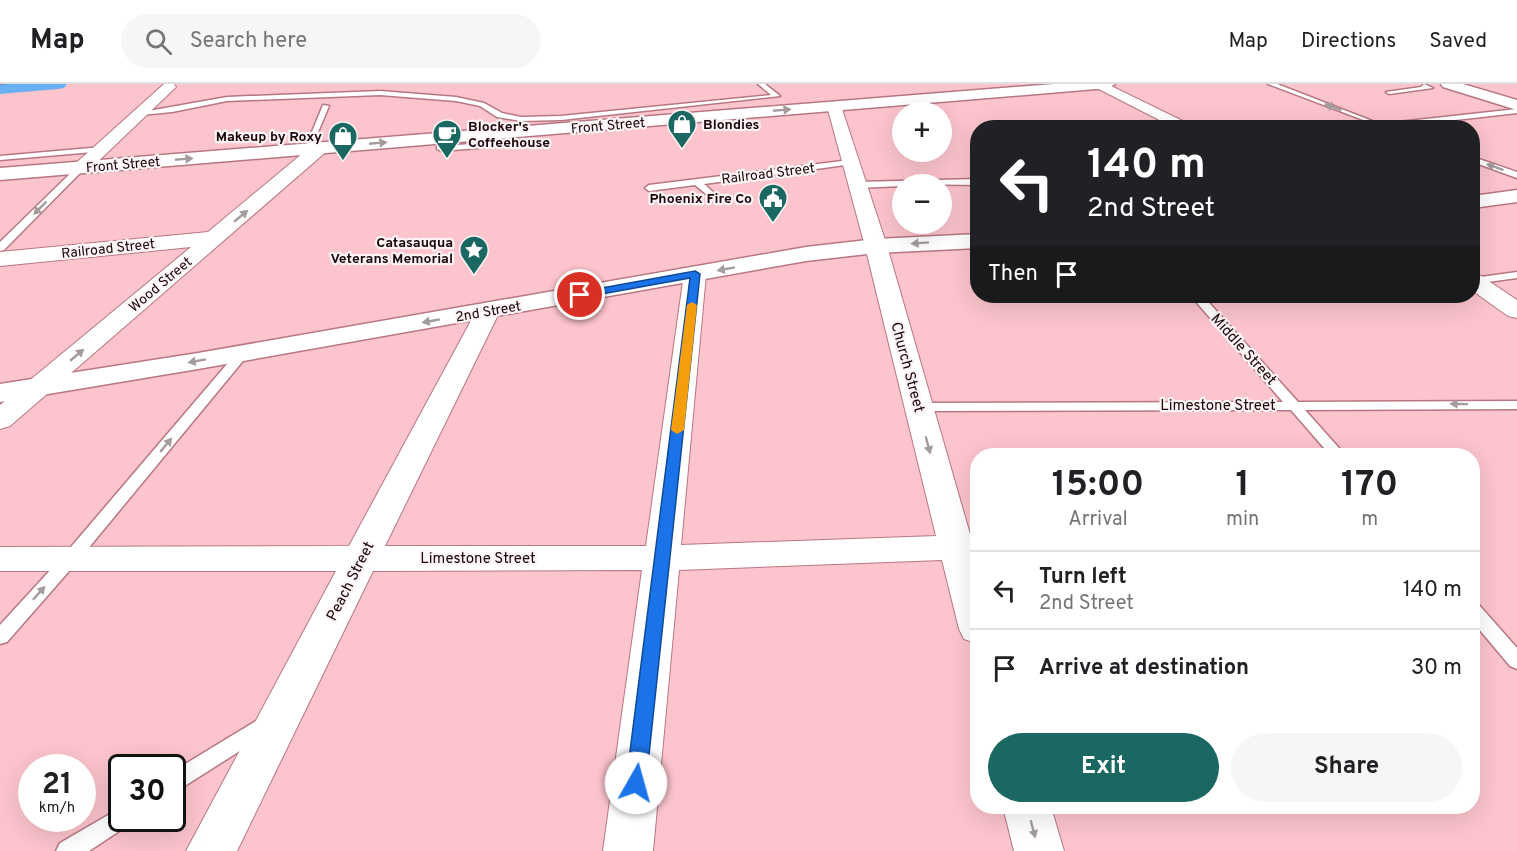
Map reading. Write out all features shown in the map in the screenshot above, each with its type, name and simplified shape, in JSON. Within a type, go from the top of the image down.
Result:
[{"type":"main road","name":"Front Street","points":[[0,174],[1108,84]]},
{"type":"main road","points":[[1447,84],[1517,105]]},
{"type":"main road","points":[[1480,201],[1514,198]]},
{"type":"main road","name":"2nd Street","points":[[0,393],[488,311],[806,254],[876,246],[970,241]]},
{"type":"street","points":[[1097,84],[1172,120]]},
{"type":"street","points":[[81,168],[169,87]]},
{"type":"street","name":"Church Street","points":[[834,106],[876,246],[918,407],[967,548],[970,570]]},
{"type":"street","name":"Wood Street","points":[[0,420],[215,237],[314,148]]},
{"type":"street","name":"Railroad Street","points":[[0,259],[215,237]]},
{"type":"street","points":[[628,851],[695,274]]},
{"type":"street","points":[[1480,286],[1517,311]]},
{"type":"street","name":"Peach Street","points":[[211,851],[488,311]]},
{"type":"street","name":"Limestone Street","points":[[0,559],[662,558],[967,548]]},
{"type":"street","points":[[1028,814],[1038,851]]},
{"type":"lane","points":[[141,113],[172,110],[227,99],[380,93],[456,99],[482,104],[500,115],[521,119],[561,118],[777,96],[761,84]]},
{"type":"lane","points":[[1271,84],[1369,120]]},
{"type":"lane","points":[[1420,85],[1447,84]]},
{"type":"lane","points":[[1389,92],[1430,88],[1420,85]]},
{"type":"lane","points":[[314,148],[325,106]]},
{"type":"lane","points":[[1438,120],[1517,111]]},
{"type":"lane","points":[[0,158],[102,149]]},
{"type":"lane","name":"Railroad Street","points":[[650,188],[850,162]]},
{"type":"lane","points":[[1480,162],[1517,175]]},
{"type":"lane","points":[[0,248],[81,168]]},
{"type":"lane","points":[[697,182],[717,200]]},
{"type":"lane","points":[[857,184],[970,182]]},
{"type":"lane","points":[[1480,280],[1517,275]]},
{"type":"lane","name":"Middle Street","points":[[1203,303],[1332,448]]},
{"type":"lane","points":[[0,637],[71,558],[243,353]]},
{"type":"lane","name":"Limestone Street","points":[[918,407],[1517,405]]},
{"type":"lane","points":[[1480,618],[1517,661]]},
{"type":"lane","points":[[186,775],[282,713]]},
{"type":"lane","points":[[68,851],[108,826]]},
{"type":"path","points":[[0,84],[5,84]]},
{"type":"waterway","points":[[0,89],[58,84]]},
{"type":"slow traffic","points":[[677,430],[692,305]]},
{"type":"place","name":"Blondies","points":[[682,150]]},
{"type":"place","name":"Blocker's Coffeehouse","points":[[447,160]]},
{"type":"place","name":"Makeup by Roxy","points":[[343,162]]},
{"type":"place","name":"Phoenix Fire Co","points":[[773,224]]},
{"type":"place","name":"Catasauqua Veterans Memorial","points":[[474,276]]},
{"type":"route","points":[[580,295],[695,274],[636,783]]}]
